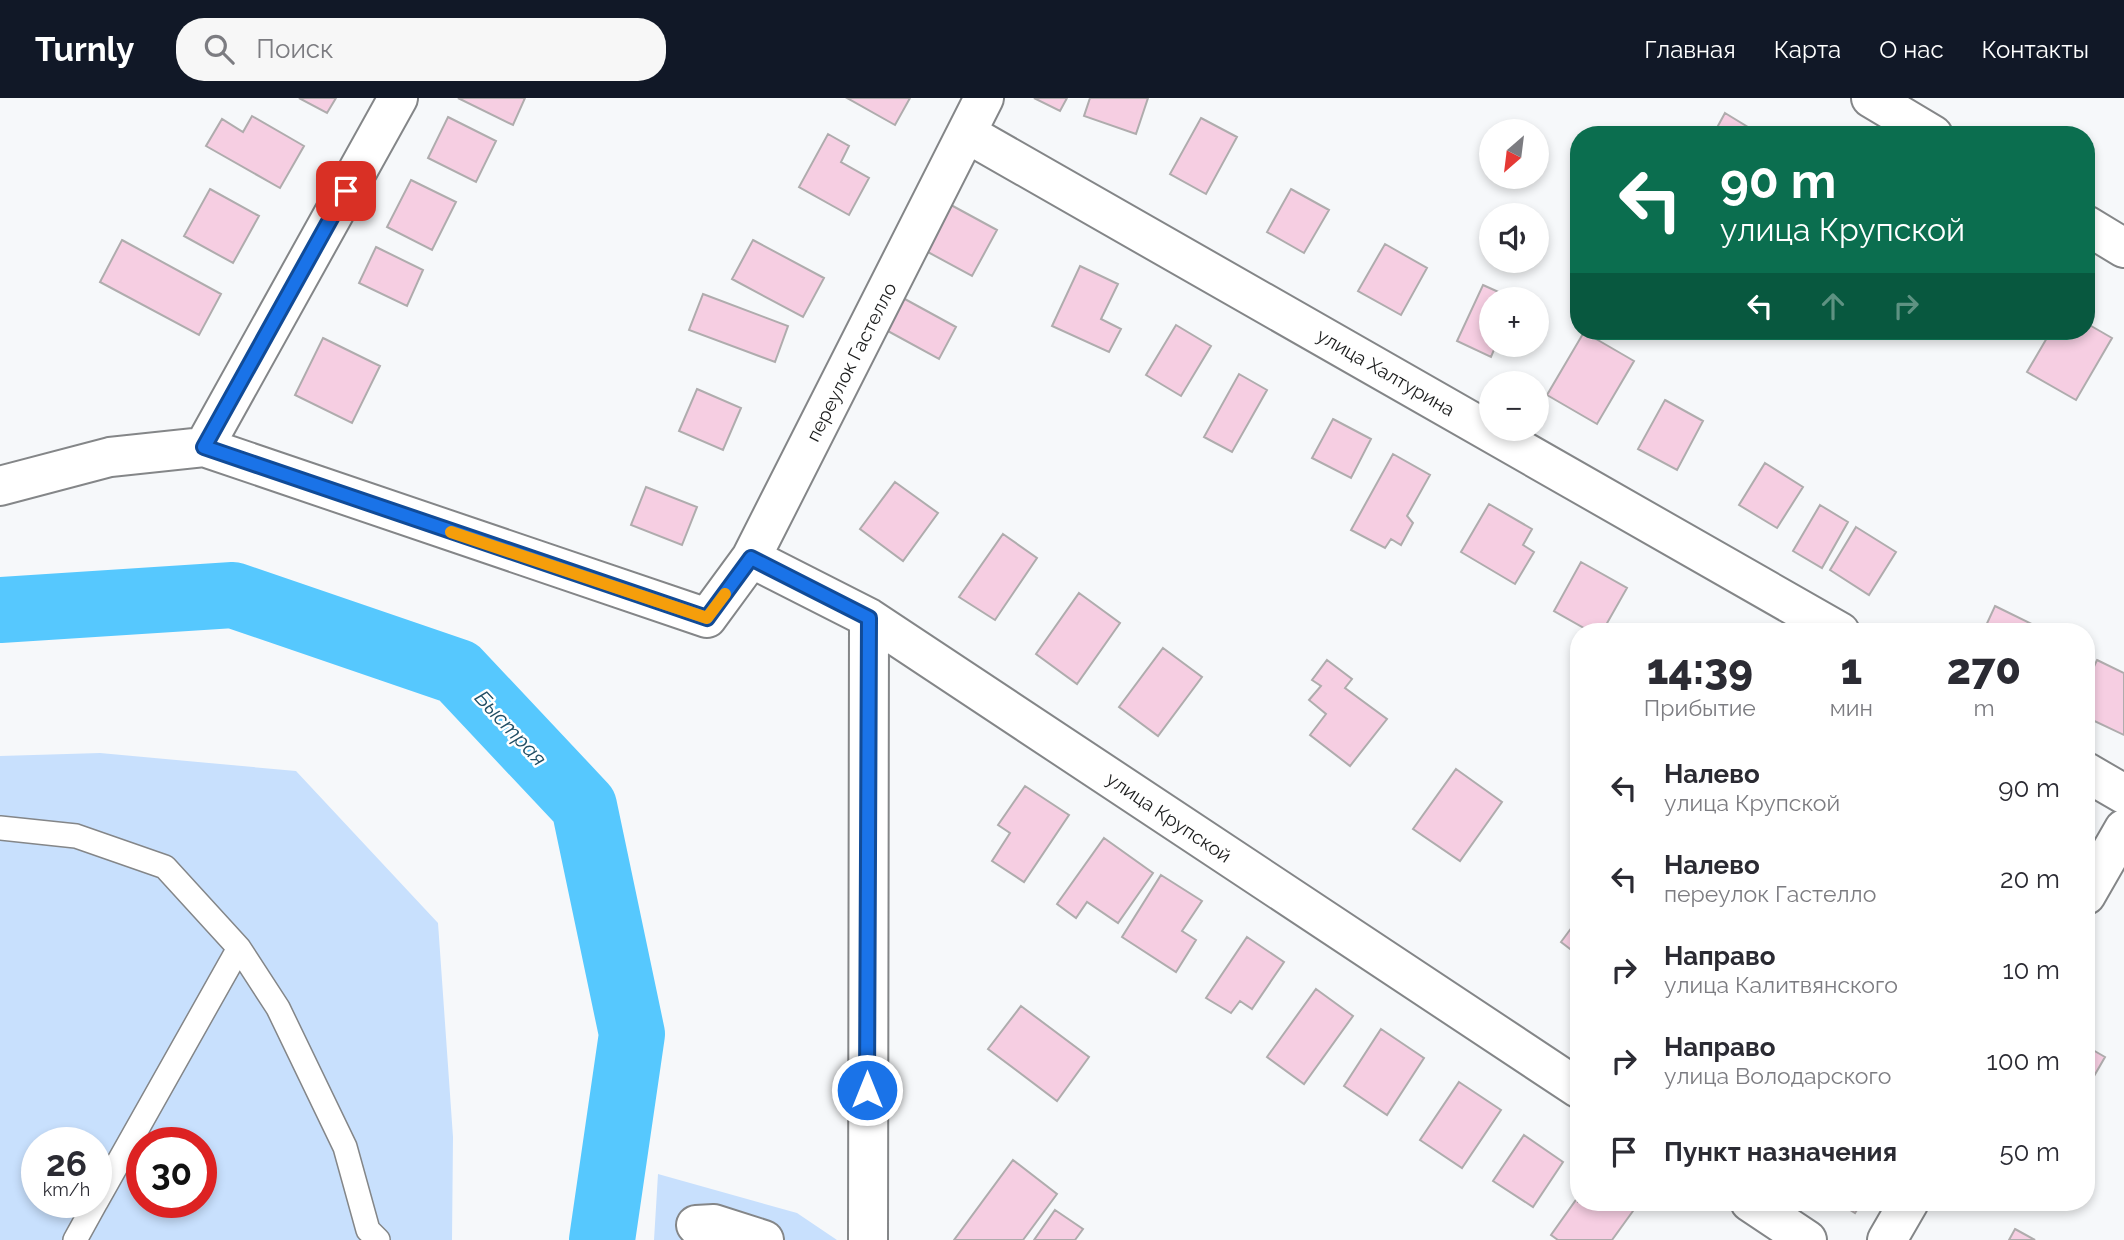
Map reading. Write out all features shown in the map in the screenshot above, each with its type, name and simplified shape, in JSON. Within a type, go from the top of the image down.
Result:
[{"type":"street","points":[[0,486],[110,457],[204,447],[398,98]]},
{"type":"street","name":"переулок Гастелло","points":[[204,447],[707,618],[751,558],[984,98]]},
{"type":"street","points":[[1871,98],[1918,126]]},
{"type":"street","name":"улица Халтурина","points":[[968,134],[1824,623]]},
{"type":"street","points":[[2095,230],[2124,248]]},
{"type":"street","name":"улица Крупской","points":[[751,558],[869,618],[1570,1083]]},
{"type":"street","points":[[868,1240],[869,618]]},
{"type":"street","points":[[2095,777],[2124,794]]},
{"type":"street","points":[[2095,879],[2124,829]]},
{"type":"street","points":[[1764,1211],[1807,1240]]},
{"type":"street","points":[[1887,1240],[1904,1211]]},
{"type":"street","points":[[691,1233],[714,1224],[764,1240]]},
{"type":"lane","points":[[0,828],[76,836],[165,867],[239,948],[278,1008],[345,1147],[368,1230],[378,1240]]},
{"type":"lane","points":[[112,1174],[239,948]]},
{"type":"lane","points":[[75,1240],[87,1218]]},
{"type":"shaded area","points":[[100,753],[296,771],[438,923],[453,1137],[452,1240],[0,1240],[0,756]]},
{"type":"shaded area","points":[[658,1174],[797,1213],[837,1240],[654,1240]]},
{"type":"building","points":[[299,98],[336,98],[327,113]]},
{"type":"building","points":[[458,98],[525,98],[513,125]]},
{"type":"building","points":[[847,98],[910,98],[895,125]]},
{"type":"building","points":[[1034,98],[1067,98],[1060,111]]},
{"type":"building","points":[[1090,98],[1148,98],[1136,134],[1084,116]]},
{"type":"building","points":[[1725,113],[1746,126],[1718,126]]},
{"type":"building","points":[[252,116],[304,146],[280,188],[206,146],[222,119],[243,132]]},
{"type":"building","points":[[448,117],[496,141],[476,182],[428,158]]},
{"type":"building","points":[[1201,118],[1237,137],[1206,194],[1170,174]]},
{"type":"building","points":[[828,134],[849,146],[841,162],[869,178],[849,215],[799,187]]},
{"type":"building","points":[[411,180],[456,202],[432,250],[387,227]]},
{"type":"building","points":[[210,189],[259,216],[233,263],[184,236]]},
{"type":"building","points":[[1291,189],[1329,210],[1304,253],[1267,232]]},
{"type":"building","points":[[951,205],[997,230],[972,276],[926,251]]},
{"type":"building","points":[[122,240],[221,294],[199,335],[100,282]]},
{"type":"building","points":[[753,240],[824,278],[803,317],[732,279]]},
{"type":"building","points":[[1385,244],[1427,268],[1401,315],[1358,291]]},
{"type":"building","points":[[376,247],[423,270],[407,306],[359,283]]},
{"type":"building","points":[[1080,266],[1118,284],[1101,319],[1121,329],[1109,352],[1052,326]]},
{"type":"building","points":[[703,294],[788,326],[775,362],[689,330]]},
{"type":"building","points":[[1479,294],[1479,351],[1457,341]]},
{"type":"building","points":[[903,298],[956,327],[939,359],[886,330]]},
{"type":"building","points":[[1176,325],[1211,346],[1181,396],[1146,375]]},
{"type":"building","points":[[2095,328],[2112,338],[2076,400],[2027,372],[2046,340],[2095,340]]},
{"type":"building","points":[[323,338],[380,366],[352,423],[295,395]]},
{"type":"building","points":[[1579,340],[1598,340],[1634,361],[1597,424],[1549,396],[1549,392]]},
{"type":"building","points":[[1239,374],[1267,390],[1232,452],[1204,437]]},
{"type":"building","points":[[697,389],[741,408],[723,450],[679,431]]},
{"type":"building","points":[[1665,400],[1703,421],[1677,470],[1638,449]]},
{"type":"building","points":[[1333,419],[1371,439],[1351,478],[1312,458]]},
{"type":"building","points":[[1393,454],[1430,475],[1407,516],[1413,523],[1401,545],[1391,539],[1385,548],[1351,530]]},
{"type":"building","points":[[1765,463],[1803,487],[1777,528],[1739,505]]},
{"type":"building","points":[[895,482],[938,513],[903,561],[860,529]]},
{"type":"building","points":[[646,487],[697,507],[682,545],[631,525]]},
{"type":"building","points":[[1489,504],[1532,529],[1523,545],[1534,552],[1515,584],[1461,552]]},
{"type":"building","points":[[1820,505],[1848,522],[1822,568],[1793,551]]},
{"type":"building","points":[[1856,527],[1896,552],[1869,595],[1830,570]]},
{"type":"building","points":[[1003,534],[1037,558],[995,620],[959,597]]},
{"type":"building","points":[[1581,562],[1627,588],[1607,623],[1575,623],[1554,611]]},
{"type":"building","points":[[1079,593],[1120,623],[1077,684],[1036,654]]},
{"type":"building","points":[[1995,606],[2030,623],[1987,623]]},
{"type":"building","points":[[1163,648],[1202,677],[1158,736],[1119,707]]},
{"type":"building","points":[[1327,660],[1352,679],[1345,688],[1387,719],[1350,766],[1310,735],[1326,714],[1309,700],[1321,686],[1312,680]]},
{"type":"building","points":[[2097,660],[2124,673],[2124,735],[2095,721]]},
{"type":"building","points":[[1456,769],[1502,802],[1460,861],[1413,829]]},
{"type":"building","points":[[1025,786],[1069,815],[1024,882],[992,861],[1010,833],[998,825]]},
{"type":"building","points":[[1104,838],[1153,873],[1118,923],[1087,902],[1076,918],[1057,904]]},
{"type":"building","points":[[1161,875],[1202,901],[1182,931],[1196,940],[1176,972],[1122,937]]},
{"type":"building","points":[[1570,930],[1570,949],[1561,942]]},
{"type":"building","points":[[1247,937],[1284,962],[1252,1009],[1240,1001],[1231,1013],[1206,998]]},
{"type":"building","points":[[1316,989],[1353,1016],[1304,1084],[1267,1057]]},
{"type":"building","points":[[1021,1006],[1089,1057],[1057,1101],[988,1049]]},
{"type":"building","points":[[1381,1029],[1424,1058],[1387,1115],[1344,1086]]},
{"type":"building","points":[[2095,1051],[2105,1057],[2095,1074]]},
{"type":"building","points":[[1459,1082],[1501,1110],[1462,1168],[1420,1140]]},
{"type":"building","points":[[1524,1135],[1563,1162],[1533,1207],[1493,1181]]},
{"type":"building","points":[[1013,1160],[1057,1194],[1023,1240],[954,1240]]},
{"type":"building","points":[[1570,1208],[1570,1211],[1633,1211],[1612,1240],[1558,1240],[1551,1235]]},
{"type":"building","points":[[1055,1210],[1083,1229],[1075,1240],[1034,1240]]},
{"type":"building","points":[[2015,1229],[2035,1240],[2009,1240]]},
{"type":"waterway","name":"Быстрая","points":[[0,610],[233,595],[458,672],[584,806],[632,1034],[602,1240]]},
{"type":"slow traffic","points":[[451,532],[707,618],[725,594]]},
{"type":"route","points":[[346,191],[204,447],[265,470],[707,618],[751,558],[869,618],[867,1090]]}]
